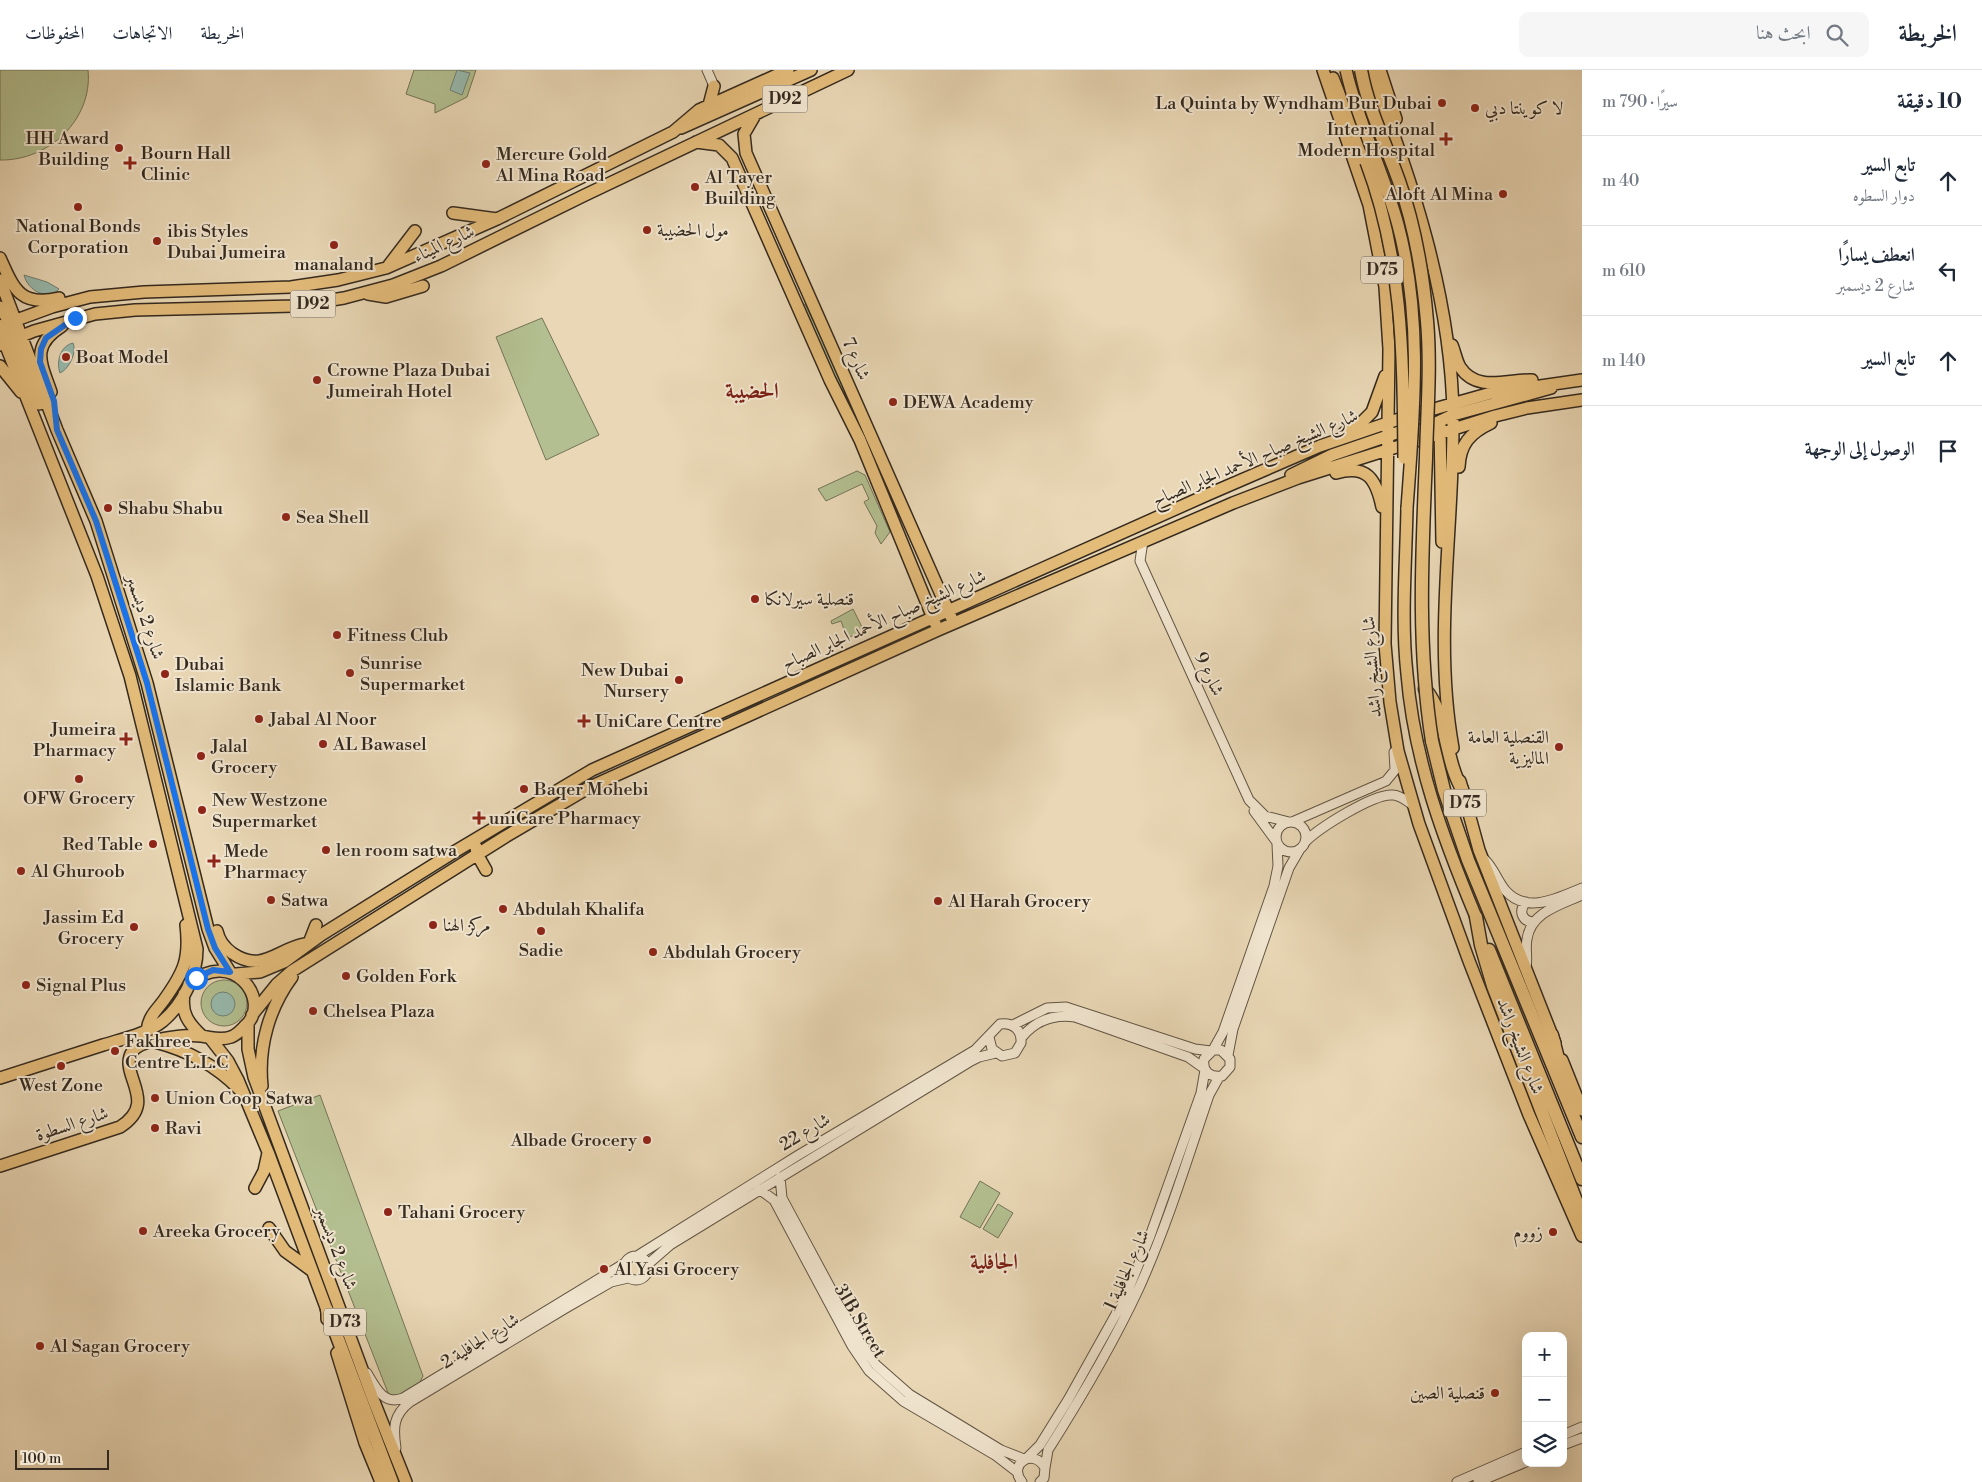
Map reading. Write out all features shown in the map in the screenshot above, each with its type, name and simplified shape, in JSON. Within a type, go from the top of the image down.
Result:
[{"type":"highway","name":"شارع الشيخ راشد","points":[[1362,70],[1368,99],[1398,177],[1410,217],[1426,304],[1429,366],[1421,591],[1425,689],[1432,741],[1454,821],[1489,913],[1579,1116],[1582,1137]]},
{"type":"highway","points":[[1425,689],[1435,704],[1449,758],[1462,789]]},
{"type":"highway","name":"شارع الشيخ راشد","points":[[1476,917],[1582,1178]]},
{"type":"highway","points":[[1476,917],[1483,952],[1493,986],[1582,1216]]},
{"type":"highway","points":[[1552,1035],[1579,1116]]},
{"type":"highway","points":[[327,1310],[392,1482]]},
{"type":"main road","name":"شارع الميناء","points":[[10,330],[90,297],[291,287],[338,280],[386,268],[497,219],[673,132],[691,115],[709,105],[788,70]]},
{"type":"main road","points":[[673,132],[810,70]]},
{"type":"main road","name":"شارع الميناء","points":[[10,330],[75,318],[135,310],[285,307],[366,293],[440,266],[694,142],[848,70]]},
{"type":"main road","name":"شارع الشيخ راشد","points":[[1323,70],[1369,205],[1378,246],[1387,308],[1389,370],[1385,644],[1388,687],[1395,732],[1413,805],[1453,919],[1528,1116],[1582,1236]]},
{"type":"main road","points":[[1328,70],[1366,162],[1385,220],[1398,290],[1403,346],[1404,466],[1407,508]]},
{"type":"main road","points":[[1346,70],[1360,117],[1392,204],[1411,292],[1416,367],[1407,508],[1405,654],[1417,745],[1443,835],[1476,917]]},
{"type":"main road","name":"شارع الشيخ راشد","points":[[1369,70],[1406,171],[1421,221],[1444,330],[1453,403],[1451,503],[1443,623],[1444,672],[1450,728],[1462,789],[1482,858],[1552,1035]]},
{"type":"main road","points":[[1380,70],[1421,197],[1423,212],[1421,221]]},
{"type":"main road","points":[[714,86],[720,92],[730,97]]},
{"type":"main road","points":[[709,105],[714,86]]},
{"type":"main road","name":"شارع 7","points":[[760,111],[747,127],[744,148],[954,623]]},
{"type":"main road","name":"شارع 7","points":[[694,142],[708,142],[719,145],[732,158],[874,476],[938,630]]},
{"type":"main road","points":[[453,213],[497,219]]},
{"type":"main road","points":[[386,268],[415,231]]},
{"type":"main road","points":[[775,255],[781,254],[786,258],[795,276],[802,281]]},
{"type":"main road","points":[[0,258],[16,290],[35,301],[50,300],[94,290],[101,290],[111,295]]},
{"type":"main road","name":"شارع 2 ديسمبر","points":[[0,280],[26,395],[88,552],[130,676],[197,950],[195,967],[187,988]]},
{"type":"main road","points":[[366,293],[386,297],[423,286]]},
{"type":"main road","points":[[1387,308],[1398,342],[1402,418],[1409,436]]},
{"type":"main road","points":[[57,430],[55,406],[40,362],[41,349],[50,334],[75,318]]},
{"type":"main road","name":"شارع 2 ديسمبر","points":[[10,330],[57,430],[96,521],[147,683],[215,948],[233,973]]},
{"type":"main road","points":[[1444,330],[1461,367],[1475,380],[1488,384],[1524,380],[1551,383]]},
{"type":"main road","points":[[0,366],[15,386],[26,395]]},
{"type":"main road","points":[[1333,442],[1362,422],[1372,412],[1389,370]]},
{"type":"main road","points":[[1275,486],[1322,459],[1388,437],[1409,436],[1435,420],[1577,380]]},
{"type":"main road","name":"شارع الشيخ صباح الأحمد الجابر الصباح","points":[[250,1019],[277,984],[300,966],[477,854],[510,839],[566,800],[605,785],[938,630],[1142,541],[1275,486],[1388,449],[1435,420],[1453,403],[1511,389],[1577,380]]},
{"type":"main road","name":"شارع الشيخ صباح الأحمد الجابر الصباح","points":[[233,973],[269,969],[284,962],[309,943],[449,849],[512,816],[592,770],[932,617],[1333,442],[1402,418],[1435,420],[1453,429],[1511,412],[1582,400]]},
{"type":"main road","points":[[1451,503],[1458,482],[1460,456],[1465,443],[1475,431],[1511,412]]},
{"type":"main road","points":[[1435,420],[1440,520],[1446,558]]},
{"type":"main road","points":[[1298,478],[1316,478],[1347,470],[1364,473],[1377,485],[1387,520]]},
{"type":"main road","points":[[874,476],[881,481],[889,496],[901,500]]},
{"type":"main road","points":[[88,552],[94,553],[102,567],[110,567]]},
{"type":"main road","points":[[98,580],[107,580],[114,597],[120,599]]},
{"type":"main road","points":[[828,680],[840,685]]},
{"type":"main road","points":[[749,690],[761,694]]},
{"type":"main road","points":[[486,870],[477,854],[477,844],[507,824],[512,816]]},
{"type":"main road","points":[[147,1030],[151,1015],[168,994],[187,960],[184,901]]},
{"type":"main road","points":[[203,906],[214,923],[223,946],[246,960],[267,960],[292,947],[309,943],[316,926]]},
{"type":"main road","points":[[341,940],[358,941]]},
{"type":"main road","points":[[263,1100],[261,1067],[267,1026],[281,994],[300,966]]},
{"type":"main road","points":[[0,1078],[147,1030],[168,1016],[187,988],[204,973],[213,970],[233,973],[245,982],[251,992],[250,1019],[231,1037],[172,1037],[154,1041],[135,1048],[130,1055],[130,1066]]},
{"type":"main road","points":[[187,988],[184,1011],[190,1025],[206,1037]]},
{"type":"main road","name":"شارع 2 ديسمبر","points":[[250,1019],[249,1059],[406,1482]]},
{"type":"main road","name":"شارع 2 ديسمبر","points":[[206,1037],[228,1061],[268,1152],[327,1310],[330,1331],[365,1443],[380,1482]]},
{"type":"main road","points":[[154,1041],[184,1050],[211,1064],[244,1094]]},
{"type":"main road","name":"شارع السطوة","points":[[0,1166],[120,1127],[127,1123],[136,1110],[138,1101],[130,1066],[121,1048],[113,1042]]},
{"type":"main road","points":[[255,1188],[264,1171],[268,1152]]},
{"type":"main road","points":[[269,1228],[285,1251],[304,1264],[314,1274]]},
{"type":"street","points":[[707,70],[714,86]]},
{"type":"street","points":[[1122,550],[1140,561],[1142,541]]},
{"type":"street","name":"شارع 9","points":[[1140,561],[1249,800],[1250,807],[1276,842]]},
{"type":"street","points":[[1205,1070],[1204,1058],[1212,1050],[1225,1026],[1274,886],[1278,866],[1276,842],[1278,828],[1389,779],[1396,767],[1393,744],[1395,732]]},
{"type":"street","points":[[1022,1037],[1041,1020],[1063,1015],[1075,1017],[1188,1057],[1211,1075],[1219,1076],[1226,1074],[1230,1067],[1228,1055],[1233,1028],[1289,868],[1300,849],[1305,842],[1326,824],[1384,795],[1397,796],[1413,805]]},
{"type":"street","name":"شارع 9","points":[[1249,800],[1266,816],[1290,822]]},
{"type":"street","points":[[1290,822],[1303,828],[1305,842]]},
{"type":"street","points":[[1276,842],[1287,852],[1300,849]]},
{"type":"street","points":[[1482,858],[1492,868],[1507,892],[1526,902],[1545,902],[1582,888]]},
{"type":"street","points":[[1526,968],[1527,937],[1534,922],[1546,911],[1582,895]]},
{"type":"street","points":[[1526,902],[1522,907],[1522,915],[1528,921],[1534,922]]},
{"type":"street","points":[[1013,1025],[1022,1037],[1022,1043],[1009,1056],[996,1053],[990,1043],[990,1037],[992,1031],[1000,1024],[1013,1025],[1047,1008],[1066,1007],[1195,1050],[1221,1050],[1228,1055]]},
{"type":"street","name":"شارع 22","points":[[637,1256],[797,1156],[975,1050],[990,1037]]},
{"type":"street","name":"شارع 22","points":[[648,1265],[670,1245],[759,1189],[979,1056],[996,1053]]},
{"type":"street","name":"شارع الجافلية 1","points":[[1018,1478],[1018,1464],[1040,1446],[1068,1400],[1124,1298],[1150,1236],[1198,1102],[1205,1070]]},
{"type":"street","name":"شارع الجافلية 1","points":[[1040,1482],[1044,1478],[1048,1450],[1118,1330],[1139,1288],[1165,1224],[1209,1095],[1219,1076]]},
{"type":"street","name":"31B Street","points":[[780,1177],[782,1198],[859,1341],[876,1365],[909,1394],[1001,1450],[1026,1458],[1038,1459],[1045,1468]]},
{"type":"street","name":"31B Street","points":[[759,1189],[774,1200],[852,1346],[869,1371],[904,1401],[995,1455],[1018,1478]]},
{"type":"street","points":[[637,1256],[644,1259],[648,1265],[647,1274],[637,1280],[628,1278],[624,1271],[625,1263],[630,1258],[637,1256]]},
{"type":"street","name":"شارع الجافلية 2","points":[[361,1364],[380,1394],[387,1399],[398,1400],[625,1263]]},
{"type":"street","name":"شارع الجافلية 2","points":[[399,1465],[393,1430],[396,1417],[404,1407],[566,1308],[612,1282],[628,1278]]},
{"type":"street","points":[[1567,1433],[1582,1427]]},
{"type":"street","points":[[1567,1443],[1582,1438]]},
{"type":"street","points":[[1457,1482],[1522,1454]]},
{"type":"street","points":[[1478,1482],[1522,1464]]},
{"type":"green space","points":[[0,70],[88,70],[88,88],[83,105],[75,121],[64,134],[50,145],[35,153],[18,158],[0,160]]},
{"type":"green space","points":[[414,70],[476,70],[467,97],[435,113],[435,104],[406,94]]},
{"type":"green space","points":[[805,304],[866,431],[861,436],[800,306]]},
{"type":"green space","points":[[542,318],[599,435],[546,460],[496,337]]},
{"type":"green space","points":[[857,471],[865,475],[890,532],[881,544],[875,533],[877,526],[864,502],[869,499],[862,484],[826,501],[818,489]]},
{"type":"green space","points":[[853,609],[864,631],[847,638],[841,621],[832,624],[831,621]]},
{"type":"green space","points":[[219,980],[229,980],[243,990],[247,1003],[243,1016],[237,1022],[229,1026],[219,1026],[205,1016],[201,1008],[201,998],[211,984]]},
{"type":"green space","points":[[320,1095],[423,1376],[416,1390],[390,1398],[278,1111]]},
{"type":"green space","points":[[980,1181],[1000,1193],[980,1228],[960,1217]]},
{"type":"green space","points":[[998,1204],[1013,1213],[998,1238],[983,1229]]},
{"type":"water","points":[[457,70],[470,73],[462,95],[450,90]]},
{"type":"water","points":[[24,275],[47,282],[59,289],[49,294],[38,292],[29,285]]},
{"type":"water","points":[[73,343],[74,351],[71,360],[60,373],[60,355],[65,347]]},
{"type":"water","points":[[223,992],[232,995],[235,1004],[232,1013],[223,1016],[214,1013],[211,1004],[214,995]]},
{"type":"place","name":"La Quinta by Wyndham Bur Dubai","points":[[1442,103]]},
{"type":"place","name":"لا كوينتا دبي","points":[[1475,108]]},
{"type":"place","name":"International Modern Hospital","points":[[1446,139]]},
{"type":"place","name":"HH Award Building","points":[[119,148]]},
{"type":"place","name":"Bourn Hall Clinic","points":[[130,163]]},
{"type":"place","name":"Mercure Gold Al Mina Road","points":[[486,164]]},
{"type":"place","name":"Al Tayer Building","points":[[695,187]]},
{"type":"place","name":"Aloft Al Mina","points":[[1503,194]]},
{"type":"place","name":"National Bonds Corporation","points":[[78,207]]},
{"type":"place","name":"مول الحضيبة","points":[[647,230]]},
{"type":"place","name":"ibis Styles Dubai Jumeira","points":[[157,241]]},
{"type":"place","name":"manaland","points":[[334,245]]},
{"type":"place","name":"Boat Model","points":[[66,357]]},
{"type":"place","name":"Crowne Plaza Dubai Jumeirah Hotel","points":[[317,380]]},
{"type":"place","name":"DEWA Academy","points":[[893,402]]},
{"type":"place","name":"Shabu Shabu","points":[[108,508]]},
{"type":"place","name":"Sea Shell","points":[[286,517]]},
{"type":"place","name":"قنصلية سيرلانكا","points":[[755,599]]},
{"type":"place","name":"Fitness Club","points":[[337,635]]},
{"type":"place","name":"Sunrise Supermarket","points":[[350,673]]},
{"type":"place","name":"Dubai Islamic Bank","points":[[165,674]]},
{"type":"place","name":"New Dubai Nursery","points":[[679,680]]},
{"type":"place","name":"Jabal Al Noor","points":[[259,719]]},
{"type":"place","name":"UniCare Centre","points":[[584,721]]},
{"type":"place","name":"Jumeira Pharmacy","points":[[126,739]]},
{"type":"place","name":"AL Bawasel","points":[[323,744]]},
{"type":"place","name":"القنصلية العامة الماليزية","points":[[1559,747]]},
{"type":"place","name":"Jalal Grocery","points":[[201,756]]},
{"type":"place","name":"OFW Grocery","points":[[79,779]]},
{"type":"place","name":"Baqer Mohebi","points":[[524,789]]},
{"type":"place","name":"New Westzone Supermarket","points":[[202,810]]},
{"type":"place","name":"uniCare Pharmacy","points":[[479,818]]},
{"type":"place","name":"Red Table","points":[[153,844]]},
{"type":"place","name":"len room satwa","points":[[326,850]]},
{"type":"place","name":"Mede Pharmacy","points":[[214,861]]},
{"type":"place","name":"Al Ghuroob","points":[[21,871]]},
{"type":"place","name":"Satwa","points":[[271,900]]},
{"type":"place","name":"Al Harah Grocery","points":[[938,901]]},
{"type":"place","name":"Abdulah Khalifa","points":[[503,909]]},
{"type":"place","name":"مركز الهنا","points":[[433,925]]},
{"type":"place","name":"Jassim Ed Grocery","points":[[134,927]]},
{"type":"place","name":"Sadie","points":[[541,931]]},
{"type":"place","name":"Abdulah Grocery","points":[[653,952]]},
{"type":"place","name":"Golden Fork","points":[[346,976]]},
{"type":"place","name":"Signal Plus","points":[[26,985]]},
{"type":"place","name":"Chelsea Plaza","points":[[313,1011]]},
{"type":"place","name":"Fakhree Centre L.L.C","points":[[115,1051]]},
{"type":"place","name":"West Zone","points":[[61,1066]]},
{"type":"place","name":"Union Coop Satwa","points":[[155,1098]]},
{"type":"place","name":"Ravi","points":[[155,1128]]},
{"type":"place","name":"Albade Grocery","points":[[647,1140]]},
{"type":"place","name":"Tahani Grocery","points":[[388,1212]]},
{"type":"place","name":"Areeka Grocery","points":[[143,1231]]},
{"type":"place","name":"زووم","points":[[1553,1232]]},
{"type":"place","name":"Al Yasi Grocery","points":[[604,1269]]},
{"type":"place","name":"Al Sagan Grocery","points":[[40,1346]]},
{"type":"place","name":"قنصلية الصين","points":[[1495,1393]]},
{"type":"district","name":"الحضيبة","points":[[752,391]]},
{"type":"district","name":"الجافلية","points":[[994,1262]]},
{"type":"route","points":[[75,318],[46,338],[41,349],[40,362],[54,401],[57,430],[96,521],[147,683],[208,929],[215,948],[230,972],[213,970],[196,978]]}]
